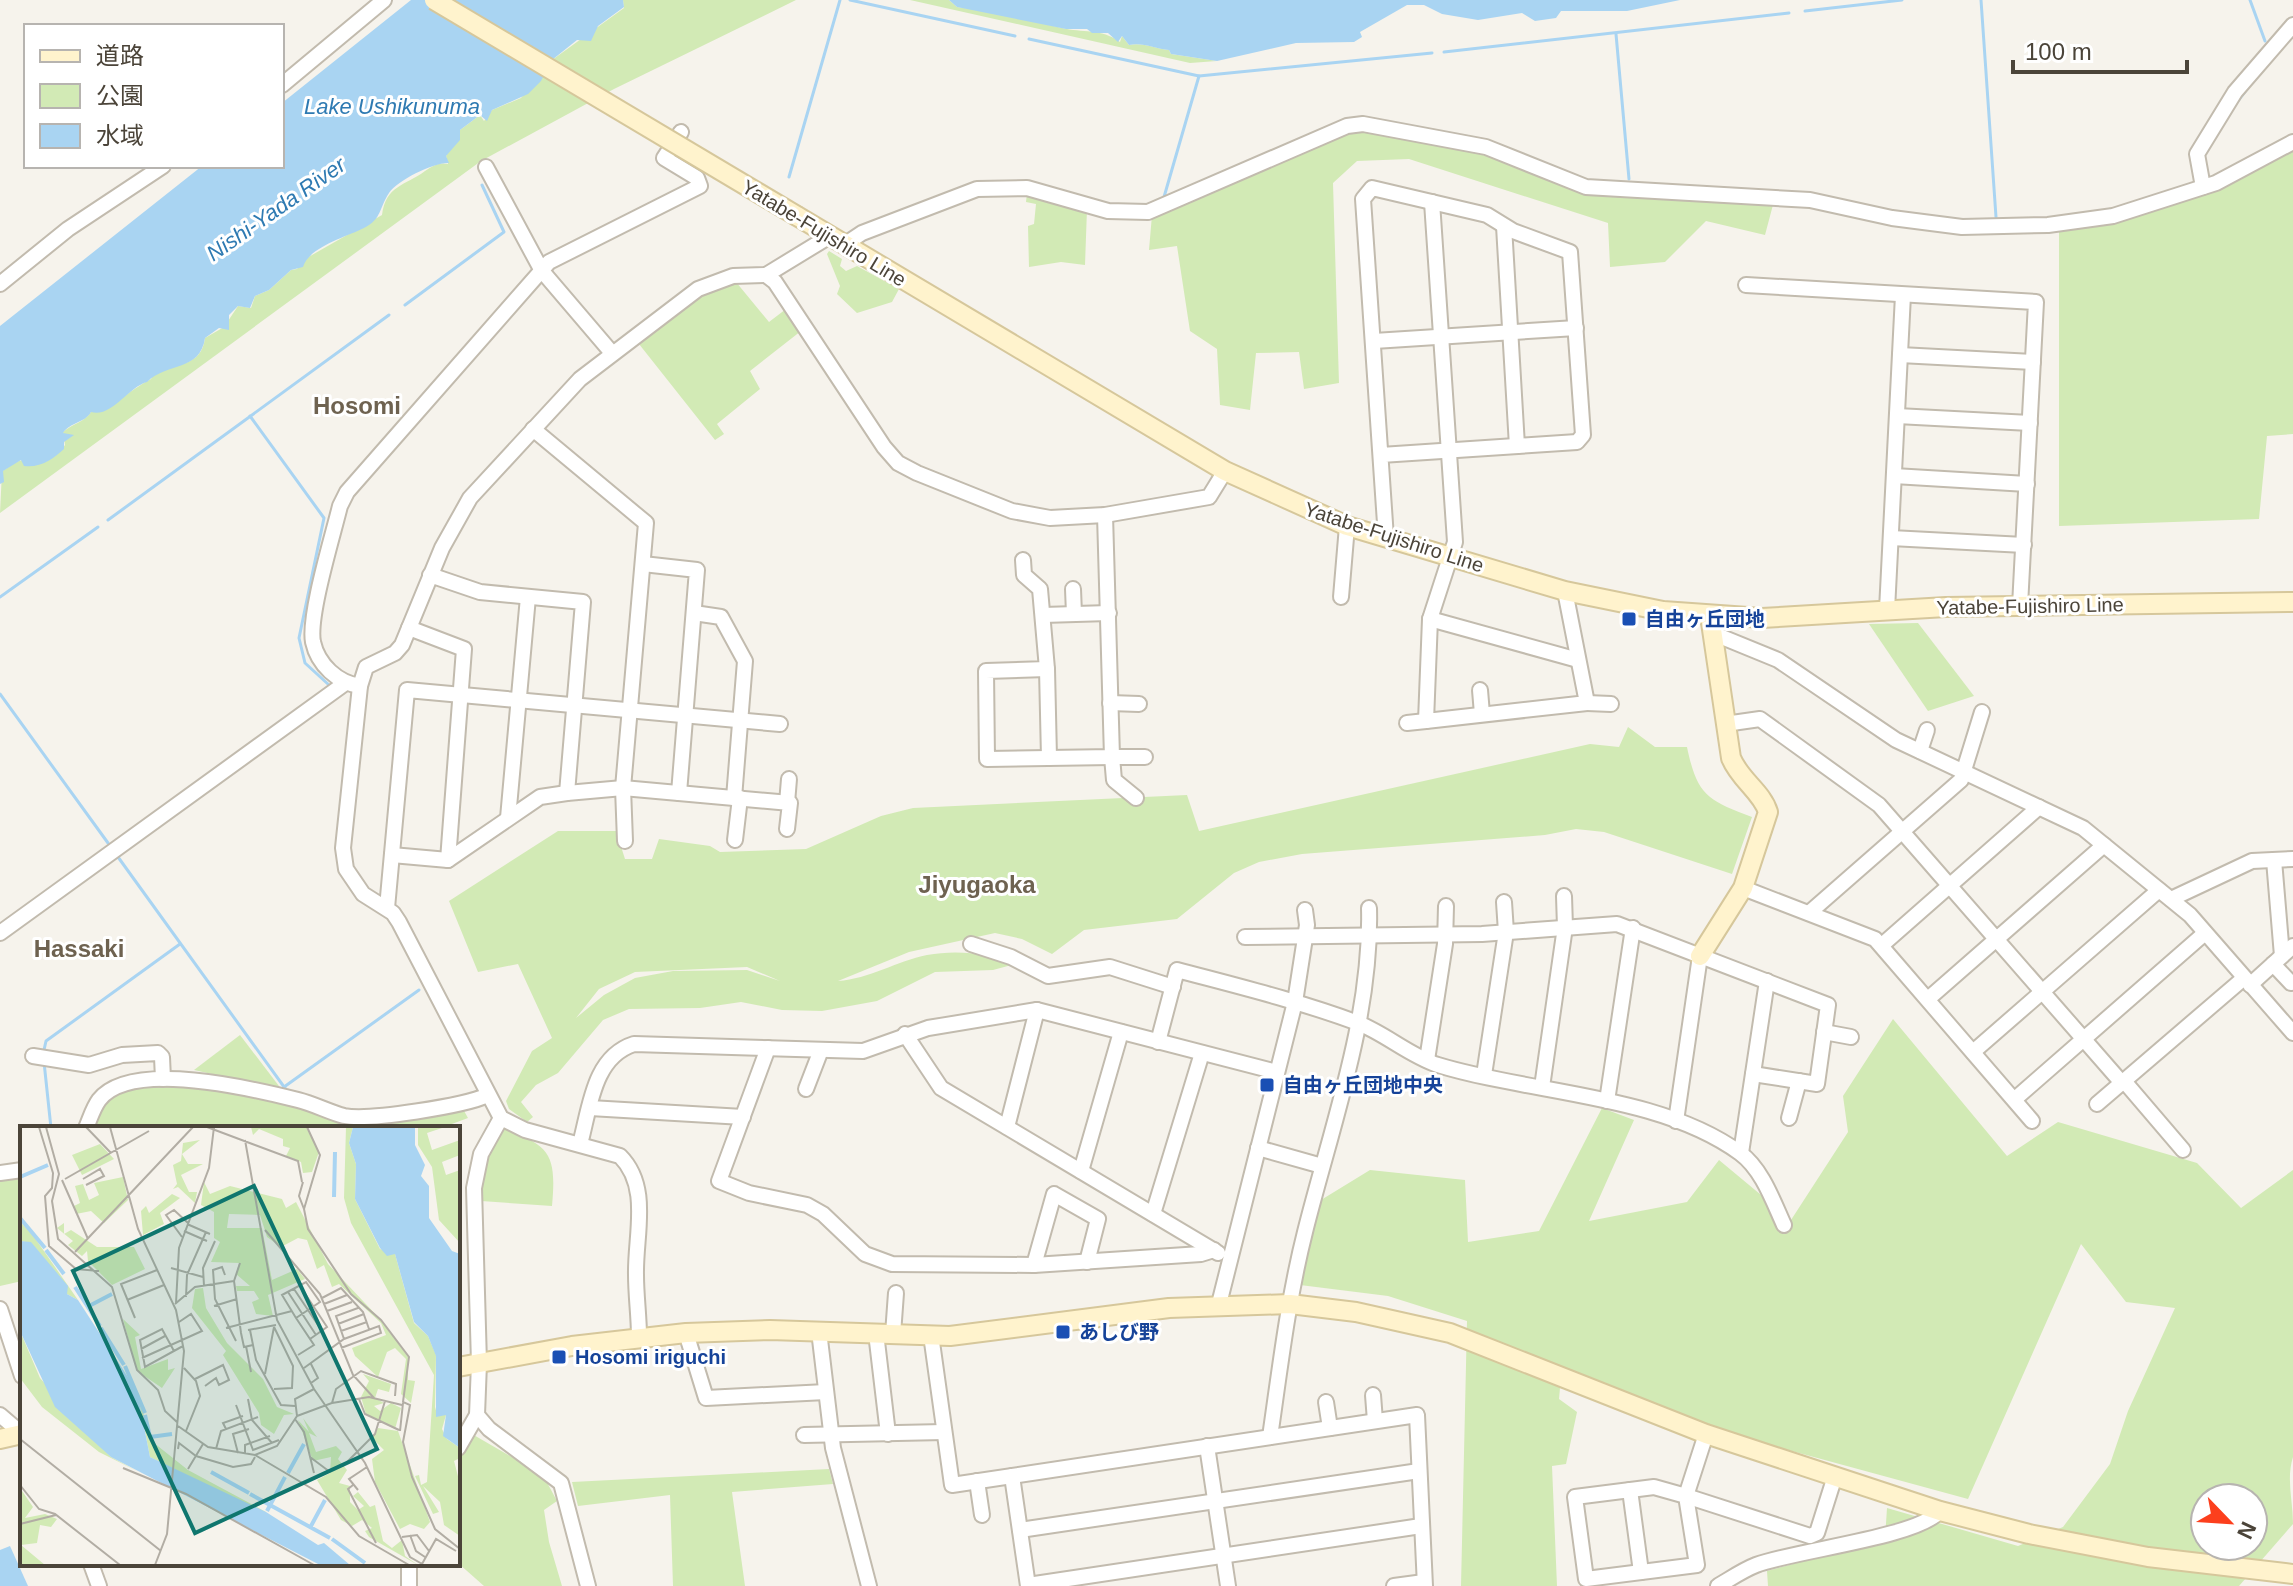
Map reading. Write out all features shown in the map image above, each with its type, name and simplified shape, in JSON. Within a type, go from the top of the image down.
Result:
[{"type":"street","points":[[284,83],[384,0]]},
{"type":"street","name":"Yatabe-Fujishiro Line","points":[[434,0],[1225,471],[1347,526],[1565,591],[1711,624],[1887,610],[2293,602]]},
{"type":"street","points":[[2203,187],[2197,154],[2235,92],[2293,25]]},
{"type":"street","points":[[639,1337],[636,1275],[639,1196],[634,1178],[620,1156],[525,1130],[501,1118],[403,929],[387,908],[363,894],[351,880],[343,848],[360,686],[366,667],[395,653],[409,628],[430,575],[470,498],[533,429],[612,353],[698,289],[733,276],[766,275],[837,241],[977,189],[1027,188],[1108,211],[1148,212],[1347,126],[1363,124],[1486,147],[1586,187],[1810,200],[1892,218],[1962,227],[2048,225],[2113,216],[2203,187],[2293,142]]},
{"type":"street","points":[[360,686],[344,684],[319,660],[312,630],[340,506],[365,467],[542,271],[568,251],[700,186],[697,178],[664,158],[681,132]]},
{"type":"street","points":[[486,167],[542,271],[612,353]]},
{"type":"street","points":[[0,284],[68,229],[160,168]]},
{"type":"street","points":[[1381,455],[1577,442],[1583,435],[1570,252],[1504,226],[1487,215],[1372,188],[1363,199],[1386,538]]},
{"type":"street","points":[[1426,721],[1430,619],[1455,542],[1432,202]]},
{"type":"street","points":[[1504,226],[1517,446]]},
{"type":"street","points":[[766,275],[789,302],[898,463],[1012,511],[1050,518],[1105,515],[1209,497],[1225,471]]},
{"type":"street","points":[[1746,285],[2036,302],[2020,606]]},
{"type":"street","points":[[1887,610],[1903,295]]},
{"type":"street","points":[[1374,341],[1576,328]]},
{"type":"street","points":[[1900,355],[2033,362]]},
{"type":"street","points":[[1897,416],[2030,423]]},
{"type":"street","points":[[533,429],[646,523],[623,788],[625,841]]},
{"type":"street","points":[[1894,476],[2027,484]]},
{"type":"street","points":[[1105,515],[1114,780],[1136,798]]},
{"type":"street","points":[[1341,597],[1347,526]]},
{"type":"street","points":[[1891,538],[2024,545]]},
{"type":"street","points":[[1023,560],[1024,575],[1040,589],[1047,669],[1049,758]]},
{"type":"street","points":[[643,564],[697,570],[679,793]]},
{"type":"street","points":[[430,575],[480,592],[583,602],[567,793]]},
{"type":"street","points":[[1073,589],[1074,614]]},
{"type":"street","points":[[1565,591],[1587,703]]},
{"type":"street","points":[[508,818],[528,597]]},
{"type":"street","points":[[694,613],[721,617],[745,661],[735,840]]},
{"type":"street","points":[[1043,615],[1109,613]]},
{"type":"street","points":[[1430,619],[1578,660]]},
{"type":"street","points":[[1676,1121],[1700,956],[1743,888],[1768,812],[1762,799],[1737,772],[1725,724],[1711,624]]},
{"type":"street","points":[[1711,624],[1778,660],[1896,740],[2083,828],[2165,894],[2205,933],[2293,1033]]},
{"type":"street","points":[[409,628],[464,649],[463,695],[448,860]]},
{"type":"street","points":[[1047,669],[986,671],[987,759],[1145,757]]},
{"type":"street","points":[[0,933],[344,684]]},
{"type":"street","points":[[387,908],[407,690],[780,724]]},
{"type":"street","points":[[1480,690],[1482,714]]},
{"type":"street","points":[[1110,703],[1139,704]]},
{"type":"street","points":[[1407,723],[1587,703],[1611,704]]},
{"type":"street","points":[[1809,913],[1965,772],[1982,712]]},
{"type":"street","points":[[1725,724],[1760,719],[1879,805],[2183,1150]]},
{"type":"street","points":[[1920,751],[1927,730]]},
{"type":"street","points":[[787,803],[789,779]]},
{"type":"street","points":[[392,855],[448,860],[540,797],[623,788],[790,803],[787,829]]},
{"type":"street","points":[[1882,945],[2039,807]]},
{"type":"street","points":[[1928,999],[2104,845]]},
{"type":"street","points":[[1973,1052],[2042,992],[2165,894],[2252,861],[2293,859]]},
{"type":"street","points":[[2274,860],[2282,955],[2291,983]]},
{"type":"street","points":[[1743,888],[1882,945],[2032,1121]]},
{"type":"street","points":[[1542,1087],[1565,927],[1564,896]]},
{"type":"street","points":[[1484,1075],[1506,932],[1504,902]]},
{"type":"street","points":[[1427,1060],[1446,906]]},
{"type":"street","points":[[1270,1437],[1290,1304],[1356,1022],[1369,936],[1369,908]]},
{"type":"street","points":[[1219,1304],[1295,1002],[1305,935],[1305,910]]},
{"type":"street","points":[[1245,937],[1506,932],[1617,924],[1633,928],[1828,1005],[1817,1084],[1753,1074]]},
{"type":"street","points":[[1607,1101],[1633,928]]},
{"type":"street","points":[[2015,1099],[2205,933]]},
{"type":"street","points":[[971,944],[1011,957],[1048,976],[1110,967],[1173,987]]},
{"type":"street","points":[[2097,1104],[2282,955]]},
{"type":"street","points":[[1158,1042],[1177,970],[1295,1002],[1356,1022],[1427,1060],[1575,1097],[1607,1101],[1676,1121],[1741,1153],[1764,1183],[1784,1225]]},
{"type":"street","points":[[1741,1153],[1767,981]]},
{"type":"street","points":[[580,1144],[605,1064],[624,1047],[663,1043],[863,1051],[905,1034],[1019,1010],[1037,1010],[1277,1072]]},
{"type":"street","points":[[1007,1127],[1037,1010]]},
{"type":"street","points":[[1081,1171],[1121,1032]]},
{"type":"street","points":[[1824,1032],[1851,1037]]},
{"type":"street","points":[[905,1034],[936,1084],[1229,1259]]},
{"type":"street","points":[[768,1048],[719,1181],[749,1193],[807,1205],[823,1214],[865,1254],[882,1262],[1034,1265],[1201,1254],[1214,1250]]},
{"type":"street","points":[[806,1089],[821,1050]]},
{"type":"street","points":[[33,1056],[89,1065],[122,1055],[158,1053],[162,1057],[163,1079]]},
{"type":"street","points":[[1153,1214],[1202,1053]]},
{"type":"street","points":[[87,1126],[99,1100],[110,1090],[127,1082],[163,1079],[211,1082],[361,1117],[459,1105],[488,1095]]},
{"type":"street","points":[[1789,1118],[1799,1081]]},
{"type":"street","points":[[590,1108],[743,1117]]},
{"type":"street","points":[[460,1445],[477,1415],[479,1363],[474,1188],[481,1154],[501,1118]]},
{"type":"street","points":[[1258,1148],[1322,1166]]},
{"type":"street","points":[[0,1173],[20,1170]]},
{"type":"street","points":[[1034,1265],[1054,1194],[1098,1219],[1087,1262]]},
{"type":"street","points":[[888,1434],[885,1333],[896,1293]]},
{"type":"street","points":[[460,1367],[639,1337],[686,1333],[819,1331],[931,1335],[1017,1330],[1219,1304],[1290,1304],[1399,1320],[1450,1333],[1706,1434],[1940,1511],[2029,1534],[2148,1557],[2293,1574]]},
{"type":"street","points":[[0,1309],[20,1370]]},
{"type":"street","points":[[819,1331],[831,1436],[869,1586]]},
{"type":"street","points":[[686,1333],[706,1398],[826,1392]]},
{"type":"street","points":[[931,1335],[952,1485],[1417,1415],[1424,1584],[1394,1586]]},
{"type":"street","points":[[1373,1395],[1375,1421]]},
{"type":"street","points":[[1326,1402],[1330,1428]]},
{"type":"street","points":[[0,1415],[14,1427],[13,1436]]},
{"type":"street","points":[[477,1415],[489,1429],[561,1483],[588,1586]]},
{"type":"street","points":[[804,1435],[944,1432]]},
{"type":"street","points":[[1706,1434],[1686,1496],[1697,1565],[1586,1579],[1575,1497],[1654,1487],[1686,1496],[1810,1536],[1817,1533],[1835,1476]]},
{"type":"street","points":[[1207,1446],[1228,1586]]},
{"type":"street","points":[[1020,1530],[1419,1471]]},
{"type":"street","points":[[1012,1476],[1028,1586],[1421,1526]]},
{"type":"street","points":[[977,1481],[982,1515]]},
{"type":"street","points":[[1630,1490],[1641,1572]]},
{"type":"street","points":[[1718,1586],[1755,1565],[1910,1528],[1931,1521],[1940,1511]]},
{"type":"street","points":[[92,1566],[99,1586]]},
{"type":"green space","points":[[623,0],[796,0],[614,89],[481,161],[0,513],[2,471],[19,461],[55,455],[65,445],[63,432],[91,412],[116,402],[151,379],[154,373],[193,359],[203,348],[205,338],[224,327],[238,306],[251,308],[255,296],[269,290],[305,259],[382,215],[388,198],[398,187],[433,166],[448,164],[446,156],[460,130],[480,115],[484,121],[492,110],[521,98],[552,60],[624,8]]},
{"type":"green space","points":[[910,0],[949,0],[957,7],[1099,33],[1120,42],[1122,36],[1129,45],[1144,45],[1169,50],[1171,54],[1217,61],[1190,63]]},
{"type":"green space","points":[[1359,128],[1487,152],[1582,191],[1623,197],[1774,201],[1765,235],[1706,221],[1665,262],[1610,267],[1608,223],[1409,159],[1357,161],[1333,183],[1339,383],[1304,389],[1299,352],[1256,353],[1250,410],[1220,405],[1217,349],[1190,331],[1177,246],[1149,250],[1152,215]]},
{"type":"green space","points":[[2293,150],[2293,434],[2267,436],[2259,519],[2059,526],[2059,231],[2125,220],[2185,200]]},
{"type":"green space","points":[[1027,193],[1087,209],[1085,265],[1061,262],[1029,267],[1028,226],[1034,224],[1036,204],[1026,202]]},
{"type":"green space","points":[[829,251],[842,259],[840,266],[846,271],[857,266],[899,289],[892,302],[857,313],[837,294],[840,286],[827,254]]},
{"type":"green space","points":[[736,282],[769,322],[786,309],[801,331],[750,371],[760,389],[717,424],[724,434],[715,440],[639,344],[697,294]]},
{"type":"green space","points":[[1918,623],[1974,696],[1928,711],[1869,624]]},
{"type":"green space","points":[[1628,727],[1655,747],[1687,747],[1695,776],[1706,794],[1724,806],[1752,817],[1732,874],[1604,832],[1576,829],[1545,835],[1302,854],[1259,862],[1234,873],[1177,919],[1084,930],[1052,954],[1022,939],[995,933],[909,952],[838,981],[939,953],[974,953],[1019,963],[993,970],[935,972],[877,1001],[822,1011],[782,1010],[741,1002],[700,1008],[629,1009],[603,1020],[558,1073],[536,1085],[521,1102],[533,1117],[527,1122],[509,1109],[506,1101],[532,1051],[552,1038],[518,964],[478,972],[449,901],[558,831],[616,831],[625,859],[652,859],[659,839],[710,846],[720,852],[806,849],[881,816],[913,808],[1187,795],[1199,831],[1590,744],[1619,747]],"holes":[[[747,967],[780,981],[747,970],[673,971],[635,978],[604,995],[576,1018],[599,989],[635,972]]]},
{"type":"green space","points":[[1893,1019],[2007,1156],[2058,1122],[2197,1163],[2241,1208],[2293,1170],[2293,1457],[2290,1482],[2293,1524],[2269,1552],[2269,1482],[2189,1482],[2189,1562],[2260,1562],[2239,1586],[1768,1586],[1767,1571],[1885,1539],[1887,1508],[2018,1546],[2063,1527],[2110,1464],[2128,1411],[2175,1308],[2126,1302],[2081,1244],[1968,1499],[1560,1388],[1559,1399],[1577,1412],[1566,1464],[1552,1466],[1557,1586],[1461,1586],[1467,1321],[1388,1296],[1300,1285],[1321,1200],[1370,1170],[1465,1180],[1468,1242],[1539,1231],[1602,1108],[1634,1120],[1589,1221],[1687,1202],[1719,1160],[1791,1220],[1848,1132],[1843,1096]]},
{"type":"green space","points":[[240,1035],[282,1090],[194,1070]]},
{"type":"green space","points":[[134,1085],[205,1086],[294,1102],[336,1117],[463,1109],[468,1118],[446,1126],[90,1126],[101,1102]]},
{"type":"green space","points":[[501,1127],[530,1140],[546,1153],[553,1174],[552,1206],[481,1201],[482,1172]]},
{"type":"green space","points":[[20,1167],[20,1281],[0,1286],[0,1170]]},
{"type":"green space","points":[[472,1434],[543,1475],[557,1501],[544,1510],[549,1542],[562,1586],[484,1586],[460,1565],[460,1451]]},
{"type":"green space","points":[[829,1469],[833,1484],[732,1492],[745,1586],[673,1586],[670,1495],[578,1506],[572,1482]]},
{"type":"water","name":"Lake Ushikunuma","points":[[411,0],[623,0],[624,7],[598,26],[591,41],[577,40],[552,60],[541,81],[528,94],[492,110],[487,121],[480,115],[460,130],[460,140],[446,156],[449,163],[426,169],[394,188],[370,225],[320,248],[303,267],[291,270],[269,290],[255,296],[250,308],[238,306],[229,315],[229,330],[219,328],[205,338],[202,349],[190,362],[155,376],[106,411],[91,412],[63,433],[74,435],[64,442],[64,449],[56,456],[30,466],[24,466],[21,460],[3,471],[4,482],[0,484],[0,326],[199,168],[284,168],[284,101]]},
{"type":"water","points":[[949,0],[1680,0],[1627,11],[1561,11],[1556,18],[1535,21],[1522,13],[1478,20],[1442,14],[1424,5],[1407,5],[1360,32],[1362,37],[1354,42],[1296,43],[1217,61],[1171,54],[1169,50],[1144,45],[1129,45],[1122,36],[1118,42],[1108,33],[1066,29],[957,7]]},
{"type":"water","points":[[10,1546],[28,1586],[0,1586],[0,1550]]},
{"type":"waterway","points":[[789,177],[840,0]]},
{"type":"waterway","points":[[850,0],[1015,36]]},
{"type":"waterway","points":[[1805,11],[1902,0]]},
{"type":"waterway","points":[[1981,0],[1996,217]]},
{"type":"waterway","points":[[2250,0],[2265,41]]},
{"type":"waterway","points":[[1444,52],[1789,13]]},
{"type":"waterway","points":[[1616,34],[1629,179]]},
{"type":"waterway","points":[[1029,39],[1199,76],[1432,53]]},
{"type":"waterway","points":[[1164,197],[1199,76]]},
{"type":"waterway","points":[[2237,102],[2247,89]]},
{"type":"waterway","points":[[405,305],[504,232],[482,185]]},
{"type":"waterway","points":[[108,520],[389,315]]},
{"type":"waterway","points":[[250,416],[324,518],[299,638],[305,663],[329,685]]},
{"type":"waterway","points":[[0,597],[98,527]]},
{"type":"waterway","points":[[0,694],[108,843]]},
{"type":"waterway","points":[[118,857],[287,1091]]},
{"type":"waterway","points":[[44,1050],[46,1041],[180,944]]},
{"type":"waterway","points":[[284,1087],[419,990]]},
{"type":"waterway","points":[[44,1062],[51,1126]]},
{"type":"place","name":"自由ヶ丘団地","points":[[1629,619]]},
{"type":"place","name":"自由ヶ丘団地中央","points":[[1267,1085]]},
{"type":"place","name":"あしび野","points":[[1063,1332]]},
{"type":"place","name":"Hosomi iriguchi","points":[[559,1357]]},
{"type":"district","name":"Hosomi","points":[[357,405]]},
{"type":"district","name":"Jiyugaoka","points":[[977,884]]},
{"type":"district","name":"Hassaki","points":[[79,948]]},
{"type":"water label","name":"Nishi-Yada River","points":[[276,209]]}]
